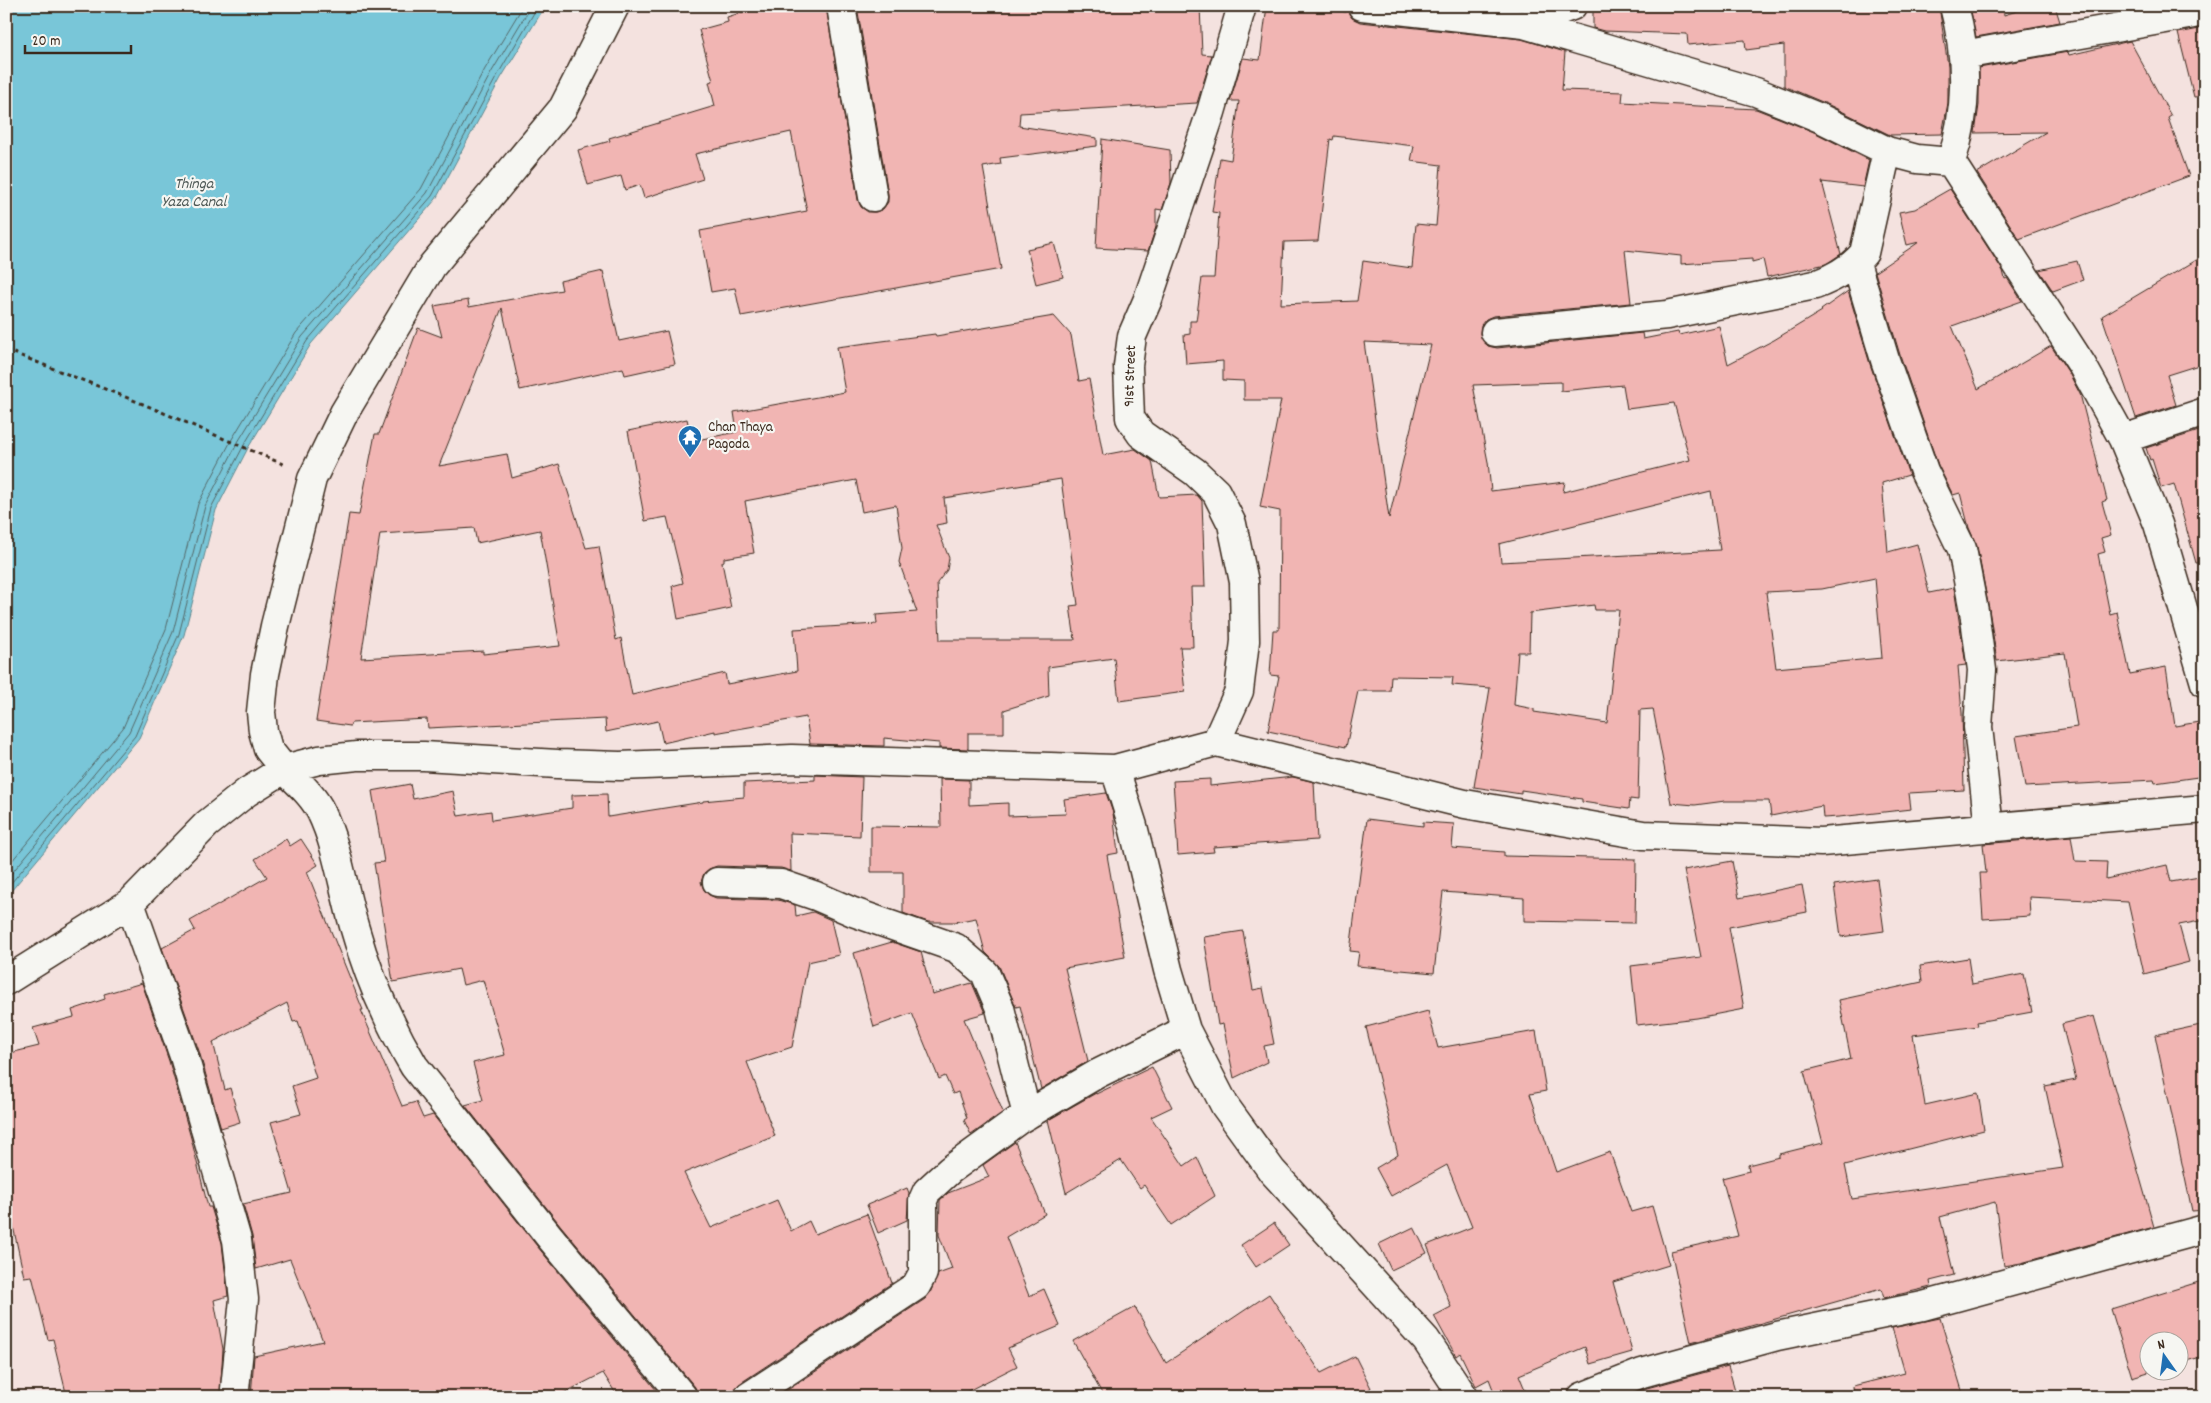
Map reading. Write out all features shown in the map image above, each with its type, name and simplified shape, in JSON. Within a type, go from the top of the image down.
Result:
[{"type":"street","points":[[615,6],[563,108],[432,266],[349,405],[312,478],[275,626],[265,674],[261,712],[263,731],[268,749],[284,769],[304,788],[321,811],[331,837],[354,927],[374,986],[396,1036],[414,1066],[549,1236],[683,1397]]},
{"type":"street","points":[[841,6],[874,197]]},
{"type":"street","name":"91st Street","points":[[1216,742],[1239,691],[1245,642],[1244,582],[1232,524],[1216,492],[1195,472],[1141,434],[1130,418],[1128,366],[1132,336],[1148,299],[1211,112],[1242,6]]},
{"type":"street","points":[[1362,6],[1494,14],[1756,92],[1820,118],[1888,151],[1916,159],[1951,162]]},
{"type":"street","points":[[1524,24],[1572,6]]},
{"type":"street","points":[[1951,162],[1957,144],[1964,93],[1963,55],[1954,6]]},
{"type":"street","points":[[1963,55],[2205,12]]},
{"type":"street","points":[[1495,332],[1667,315],[1815,285],[1831,279],[1856,263],[1864,253],[1888,151]]},
{"type":"street","points":[[1951,162],[2082,366],[2123,440],[2158,524],[2205,683]]},
{"type":"street","points":[[1856,263],[1885,360],[1924,472],[1962,549],[1974,611],[1982,670],[1978,727],[1989,828]]},
{"type":"street","points":[[2123,440],[2205,412]]},
{"type":"street","points":[[6,981],[130,903],[207,824],[247,792],[284,769],[319,760],[357,756],[415,756],[612,766],[792,759],[1115,769],[1216,742],[1466,804],[1643,835],[1821,842],[2205,810]]},
{"type":"street","points":[[1115,769],[1133,826],[1168,970],[1186,1030],[1224,1106],[1272,1171],[1426,1340],[1464,1397]]},
{"type":"street","points":[[716,882],[781,884],[816,896],[853,912],[956,948],[985,973],[1000,1008],[1027,1115]]},
{"type":"street","points":[[130,903],[184,1056],[238,1240],[244,1299],[234,1389],[236,1397]]},
{"type":"street","points":[[748,1397],[916,1286],[923,1273],[923,1200],[927,1191],[950,1170],[1027,1115],[1097,1074],[1186,1030]]},
{"type":"street","points":[[1582,1397],[1642,1374],[1777,1336],[1923,1306],[2205,1229]]},
{"type":"path","points":[[6,350],[143,404],[270,458]]},
{"type":"water","name":"Thinga Yaza Canal","points":[[6,6],[543,6],[541,13],[501,78],[436,199],[311,344],[248,448],[216,510],[184,635],[139,738],[6,897]]},
{"type":"building","points":[[749,6],[826,6],[858,200],[861,207],[868,212],[876,212],[883,209],[888,202],[888,194],[857,6],[1200,6],[1202,54],[1212,55],[1197,103],[1020,113],[1019,126],[1097,138],[1097,146],[1000,158],[1001,164],[983,167],[1001,269],[741,316],[735,288],[711,292],[700,231],[807,211],[791,132],[695,154],[703,179],[644,198],[640,185],[625,190],[621,176],[588,185],[578,150],[610,141],[609,138],[715,106],[709,82],[713,81],[699,30],[728,22],[727,17],[750,10]]},
{"type":"building","points":[[1267,6],[1302,6],[1346,12],[1347,10],[1352,18],[1360,22],[1521,39],[1565,52],[1562,90],[1623,92],[1622,102],[1756,109],[1814,132],[1869,160],[1863,187],[1822,182],[1841,254],[1826,264],[1767,277],[1763,259],[1752,262],[1752,259],[1681,264],[1681,256],[1625,250],[1631,303],[1493,316],[1486,319],[1481,325],[1480,334],[1488,346],[1497,348],[1642,333],[1643,339],[1678,332],[1679,335],[1719,326],[1728,364],[1774,340],[1822,311],[1848,291],[1870,364],[1909,475],[1882,483],[1888,552],[1917,544],[1929,593],[1954,588],[1966,665],[1958,666],[1962,713],[1964,790],[1909,793],[1911,809],[1823,818],[1822,806],[1771,816],[1769,801],[1725,801],[1695,805],[1671,803],[1653,709],[1640,710],[1638,800],[1630,799],[1629,809],[1582,802],[1582,799],[1521,790],[1521,794],[1474,787],[1490,688],[1452,685],[1453,677],[1391,676],[1390,691],[1358,691],[1346,747],[1268,731],[1279,676],[1270,675],[1273,630],[1279,630],[1280,511],[1260,507],[1281,400],[1244,400],[1244,381],[1223,380],[1223,361],[1186,364],[1184,335],[1190,334],[1190,321],[1196,321],[1202,278],[1214,278],[1219,213],[1212,212],[1220,158],[1231,160],[1239,101],[1230,101],[1243,58],[1260,60]],"holes":[[[1334,136],[1414,146],[1411,161],[1441,165],[1436,226],[1416,224],[1412,268],[1363,261],[1357,301],[1281,304],[1284,242],[1318,241],[1330,139],[1333,140]],[[1364,342],[1431,345],[1389,518]],[[1561,382],[1561,391],[1623,385],[1627,409],[1674,403],[1690,460],[1563,492],[1565,482],[1491,491],[1488,462],[1473,385]],[[1711,491],[1720,550],[1501,562],[1499,544]],[[1875,578],[1882,658],[1776,668],[1766,592],[1822,589]],[[1594,605],[1595,610],[1619,610],[1607,723],[1534,712],[1534,709],[1514,705],[1518,652],[1529,652],[1530,613]]]},
{"type":"building","points":[[1593,6],[1939,6],[1948,66],[1948,103],[1942,134],[1890,135],[1827,104],[1784,86],[1784,45],[1746,50],[1745,40],[1688,45],[1687,34],[1604,31],[1593,28]]},
{"type":"building","points":[[1970,6],[2003,6],[2004,15],[2033,6],[2055,6],[2060,22],[1976,37]]},
{"type":"building","points":[[2205,28],[2205,96],[2194,97],[2178,33]]},
{"type":"building","points":[[2130,41],[2171,116],[2168,118],[2189,176],[2019,239],[1977,173],[2046,132],[1975,133],[1979,105],[1979,68],[2068,52],[2069,55]]},
{"type":"building","points":[[1102,139],[1170,150],[1171,183],[1162,210],[1156,209],[1156,227],[1148,251],[1096,248]]},
{"type":"building","points":[[1950,189],[2003,271],[2005,279],[2007,278],[2022,301],[1952,326],[1978,389],[2051,346],[2069,373],[2080,394],[2107,500],[2102,502],[2111,535],[2101,538],[2105,552],[2098,554],[2110,614],[2117,612],[2130,674],[2166,667],[2175,726],[2205,721],[2205,776],[2155,783],[2154,780],[2025,787],[2016,736],[2077,727],[2065,653],[1997,661],[1977,546],[1969,528],[1960,493],[1953,495],[1938,465],[1900,355],[1875,272],[1919,242],[1907,245],[1899,212],[1915,209]]},
{"type":"building","points":[[1054,243],[1063,277],[1036,284],[1027,249]]},
{"type":"building","points":[[2205,255],[2205,363],[2167,375],[2176,405],[2136,418],[2102,316]]},
{"type":"building","points":[[2077,261],[2083,280],[2053,291],[2039,270]]},
{"type":"building","points":[[603,271],[619,341],[667,331],[675,364],[625,375],[623,368],[520,390],[502,308],[439,466],[507,454],[512,478],[559,464],[586,548],[599,546],[616,640],[621,638],[632,695],[725,673],[727,684],[797,671],[794,629],[877,624],[876,615],[917,612],[899,562],[902,548],[896,505],[862,512],[856,480],[745,501],[754,553],[724,558],[722,562],[731,608],[678,619],[672,586],[683,583],[667,517],[645,521],[628,431],[687,419],[692,441],[737,432],[734,412],[845,392],[837,347],[935,334],[936,336],[1054,316],[1071,335],[1079,381],[1089,379],[1103,455],[1135,449],[1152,461],[1159,497],[1197,495],[1202,501],[1205,587],[1191,587],[1193,647],[1180,647],[1185,692],[1119,701],[1114,658],[1048,667],[1049,696],[1004,710],[1004,733],[968,733],[968,749],[939,748],[939,743],[884,738],[884,746],[810,744],[806,717],[715,733],[715,731],[663,743],[658,721],[606,732],[605,719],[428,728],[427,719],[351,723],[350,726],[316,721],[349,514],[359,515],[375,434],[379,434],[418,328],[442,337],[434,306],[468,300],[469,307],[562,290],[560,281]],"holes":[[[1061,479],[1078,605],[1070,606],[1075,640],[940,640],[937,583],[947,570],[949,558],[936,525],[947,523],[944,498]],[[474,528],[477,543],[540,530],[560,646],[483,654],[483,651],[361,658],[380,534]]]},
{"type":"building","points":[[2205,429],[2205,562],[2196,563],[2174,484],[2161,488],[2152,459],[2150,460],[2146,448]]},
{"type":"building","points":[[815,775],[862,777],[860,836],[790,833],[791,871],[781,868],[717,866],[704,873],[701,882],[704,890],[716,898],[778,900],[795,905],[796,916],[813,912],[831,920],[839,955],[808,962],[792,1047],[747,1062],[775,1136],[684,1173],[711,1228],[777,1200],[791,1231],[809,1221],[815,1234],[867,1214],[892,1283],[739,1384],[734,1390],[733,1397],[698,1397],[695,1387],[561,1226],[465,1105],[483,1100],[473,1063],[505,1055],[483,980],[463,985],[459,969],[393,982],[374,863],[384,862],[372,791],[410,784],[413,799],[453,791],[458,816],[491,811],[492,820],[572,808],[572,795],[607,794],[608,817],[703,801],[744,797],[744,783],[815,780]]},
{"type":"building","points":[[1293,777],[1314,782],[1317,840],[1213,847],[1214,852],[1178,855],[1173,781],[1210,779],[1210,786]]},
{"type":"building","points":[[940,779],[969,780],[969,805],[1008,803],[1008,816],[1066,814],[1064,799],[1106,793],[1113,813],[1118,853],[1107,855],[1125,957],[1065,968],[1088,1061],[1041,1089],[1020,1006],[1016,1007],[999,966],[985,952],[976,918],[955,922],[928,922],[903,913],[903,872],[871,872],[871,826],[941,827]]},
{"type":"building","points":[[1367,819],[1423,826],[1423,822],[1454,824],[1452,848],[1504,852],[1504,856],[1636,859],[1635,923],[1524,921],[1524,898],[1443,892],[1434,973],[1357,966],[1359,952],[1350,951]]},
{"type":"building","points":[[2071,836],[2075,861],[2107,862],[2106,879],[2167,865],[2171,882],[2205,876],[2205,920],[2179,925],[2189,962],[2144,974],[2128,902],[2029,897],[2030,916],[1983,919],[1980,873],[1986,873],[1983,844]]},
{"type":"building","points":[[286,839],[290,846],[301,839],[318,865],[307,872],[363,1010],[361,1010],[402,1106],[416,1102],[423,1118],[433,1115],[537,1246],[662,1397],[618,1397],[603,1373],[556,1397],[251,1397],[254,1356],[323,1341],[290,1259],[256,1269],[252,1236],[243,1204],[292,1193],[271,1122],[301,1114],[292,1086],[316,1078],[298,1021],[293,1022],[287,1003],[213,1042],[225,1090],[230,1088],[240,1122],[221,1128],[199,1051],[162,948],[195,930],[190,921],[267,877],[255,859]]},
{"type":"building","points":[[1732,861],[1739,898],[1802,885],[1807,912],[1729,927],[1744,1009],[1697,1018],[1637,1025],[1631,966],[1701,957],[1684,870]]},
{"type":"building","points":[[1877,879],[1884,931],[1841,937],[1834,885]]},
{"type":"building","points":[[1243,931],[1253,990],[1263,988],[1274,1044],[1264,1046],[1267,1062],[1234,1078],[1223,1024],[1218,1025],[1204,937]]},
{"type":"building","points":[[892,942],[921,952],[932,994],[972,983],[985,1013],[964,1019],[1003,1112],[971,1135],[964,1120],[967,1118],[958,1092],[953,1094],[945,1076],[939,1079],[912,1013],[874,1027],[854,953]]},
{"type":"building","points":[[1968,958],[1972,984],[2024,974],[2032,1012],[1977,1022],[1978,1026],[1913,1035],[1925,1105],[1978,1093],[1984,1130],[1845,1165],[1852,1199],[2063,1168],[2045,1086],[2076,1080],[2062,1024],[2094,1016],[2154,1227],[2004,1266],[1995,1202],[1940,1217],[1954,1275],[1930,1281],[1931,1287],[1884,1298],[1881,1289],[1691,1343],[1671,1251],[1738,1236],[1722,1178],[1749,1171],[1748,1165],[1779,1157],[1779,1154],[1823,1143],[1804,1071],[1851,1059],[1839,1000],[1922,982],[1920,966]]},
{"type":"building","points":[[142,983],[169,1061],[208,1207],[211,1207],[222,1243],[228,1296],[214,1300],[223,1349],[220,1397],[67,1397],[53,1339],[48,1340],[32,1276],[24,1277],[6,1193],[6,1054],[39,1046],[33,1028],[74,1017],[72,1010],[105,999],[104,994]]},
{"type":"building","points":[[1428,1011],[1438,1048],[1536,1031],[1546,1091],[1530,1094],[1556,1172],[1610,1152],[1631,1212],[1652,1206],[1669,1265],[1613,1282],[1632,1352],[1590,1364],[1585,1347],[1519,1375],[1528,1397],[1496,1397],[1489,1379],[1476,1386],[1460,1353],[1456,1356],[1434,1316],[1451,1307],[1427,1245],[1472,1227],[1447,1165],[1391,1196],[1376,1168],[1398,1155],[1366,1027]]},
{"type":"building","points":[[2205,1024],[2205,1210],[2192,1211],[2155,1035]]},
{"type":"building","points":[[1152,1067],[1172,1107],[1151,1117],[1184,1166],[1197,1157],[1215,1196],[1171,1225],[1144,1185],[1140,1188],[1121,1160],[1066,1193],[1048,1120],[1096,1093]]},
{"type":"building","points":[[1015,1142],[1045,1214],[1006,1237],[1029,1296],[1044,1289],[1060,1326],[1008,1348],[1017,1366],[956,1397],[781,1397],[780,1395],[925,1299],[930,1293],[938,1274],[952,1269],[939,1235],[940,1200],[948,1193],[989,1177],[983,1165]]},
{"type":"building","points":[[907,1188],[909,1193],[907,1220],[878,1233],[867,1205]]},
{"type":"building","points":[[1274,1223],[1289,1245],[1256,1267],[1241,1245]]},
{"type":"building","points":[[1414,1227],[1427,1253],[1391,1270],[1379,1244]]},
{"type":"building","points":[[2205,1280],[2205,1356],[2188,1360],[2188,1330],[2138,1330],[2138,1375],[2132,1377],[2111,1309]]},
{"type":"building","points":[[1269,1294],[1321,1373],[1355,1356],[1371,1388],[1354,1397],[1104,1397],[1073,1341],[1135,1307],[1166,1363]]},
{"type":"building","points":[[1940,1318],[1964,1397],[1854,1397],[1853,1386],[1905,1373],[1892,1328]]},
{"type":"building","points":[[1728,1366],[1737,1397],[1629,1397],[1629,1395],[1647,1388]]},
{"type":"place","name":"Chan Thaya Pagoda","points":[[690,458]]}]
